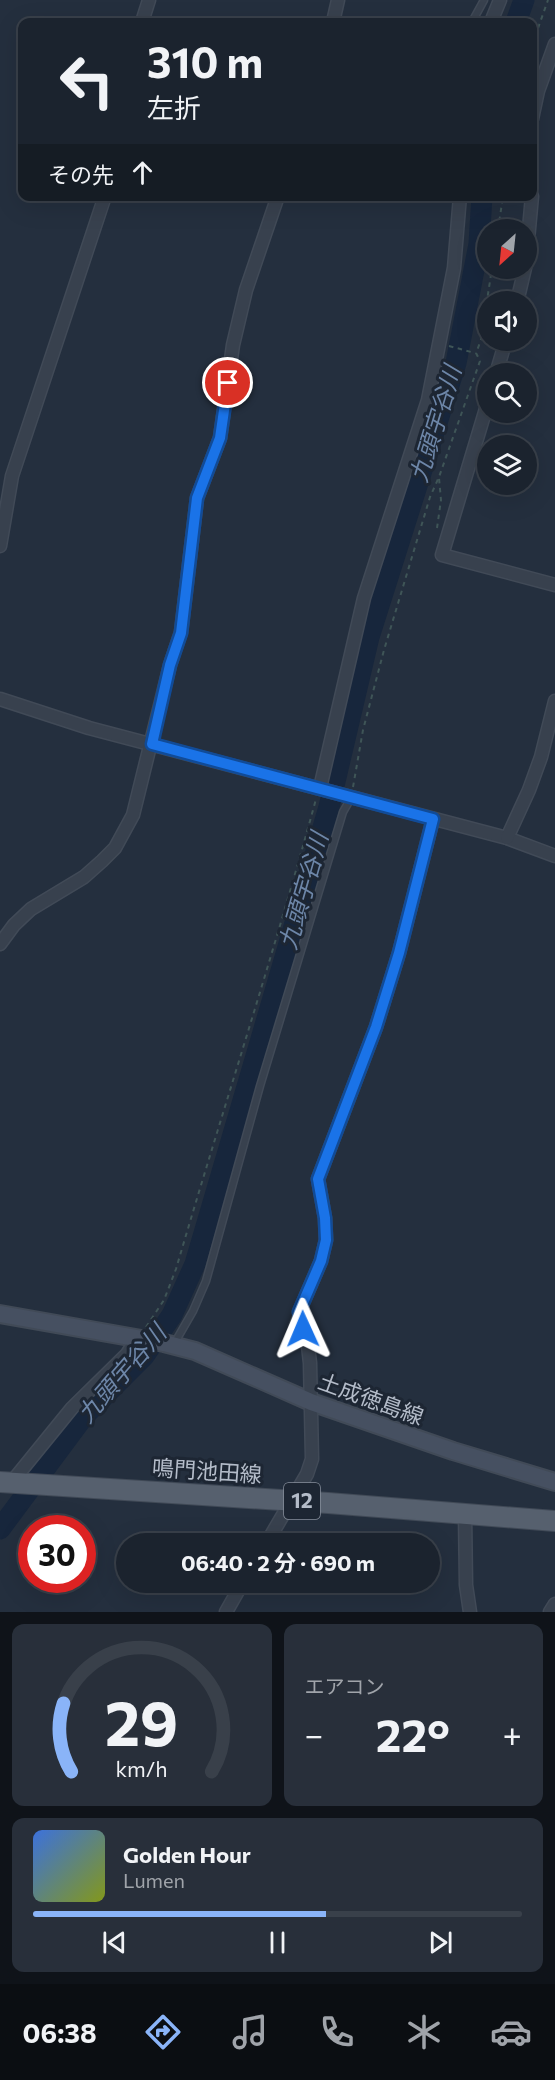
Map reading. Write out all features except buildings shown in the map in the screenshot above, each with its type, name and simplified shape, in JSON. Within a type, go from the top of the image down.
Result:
[{"type":"main road","name":"土成徳島線","points":[[0,1314],[195,1350],[311,1402],[453,1452],[555,1482]]},
{"type":"main road","name":"鳴門池田線","points":[[10,1483],[291,1500],[555,1521]]},
{"type":"street","points":[[143,18],[149,0]]},
{"type":"street","points":[[334,18],[338,0]]},
{"type":"street","points":[[493,18],[500,0]]},
{"type":"street","points":[[537,96],[555,44]]},
{"type":"street","points":[[0,546],[12,476],[103,201]]},
{"type":"street","points":[[0,944],[14,925],[31,909],[84,877],[115,848],[133,815],[170,665],[181,633],[197,498],[220,438],[233,345],[246,290],[276,201]]},
{"type":"street","points":[[321,788],[364,598],[428,400],[454,268],[460,201]]},
{"type":"street","points":[[530,219],[532,201]]},
{"type":"street","points":[[482,423],[442,555],[555,585]]},
{"type":"street","points":[[0,699],[89,729],[507,838],[555,856]]},
{"type":"street","points":[[507,838],[541,757],[555,701]]},
{"type":"street","points":[[272,1533],[307,1474],[312,1459],[308,1347],[299,1312],[321,1261],[326,1240],[325,1218],[318,1179],[376,1027],[399,953],[433,819]]},
{"type":"street","points":[[10,1483],[72,1408],[140,1339]]},
{"type":"street","points":[[465,1514],[465,1585],[470,1612]]},
{"type":"street","points":[[226,1612],[237,1593]]},
{"type":"street","points":[[550,1612],[555,1604]]},
{"type":"lane","points":[[474,18],[484,0]]},
{"type":"lane","points":[[169,1344],[193,1311],[206,1281],[260,1086],[349,797]]},
{"type":"path","points":[[537,31],[548,0]]},
{"type":"path","points":[[500,219],[502,201]]},
{"type":"path","points":[[474,353],[481,340],[490,279]]},
{"type":"path","points":[[349,797],[363,730],[384,650],[430,497],[480,362],[474,353],[445,345]]},
{"type":"path","points":[[437,534],[441,500],[439,477]]},
{"type":"path","points":[[140,1339],[164,1300],[176,1269],[321,788]]},
{"type":"waterway","name":"九頭宇谷川","points":[[517,18],[524,0]]},
{"type":"waterway","name":"九頭宇谷川","points":[[0,1529],[84,1416],[144,1356],[172,1315],[195,1264],[329,807],[369,637],[456,363],[479,244],[482,201]]},
{"type":"route","points":[[228,383],[220,438],[197,498],[181,633],[170,665],[152,744],[433,819],[399,953],[376,1027],[318,1179],[319,1195],[325,1218],[326,1240],[321,1261],[299,1312],[303,1329]]}]
